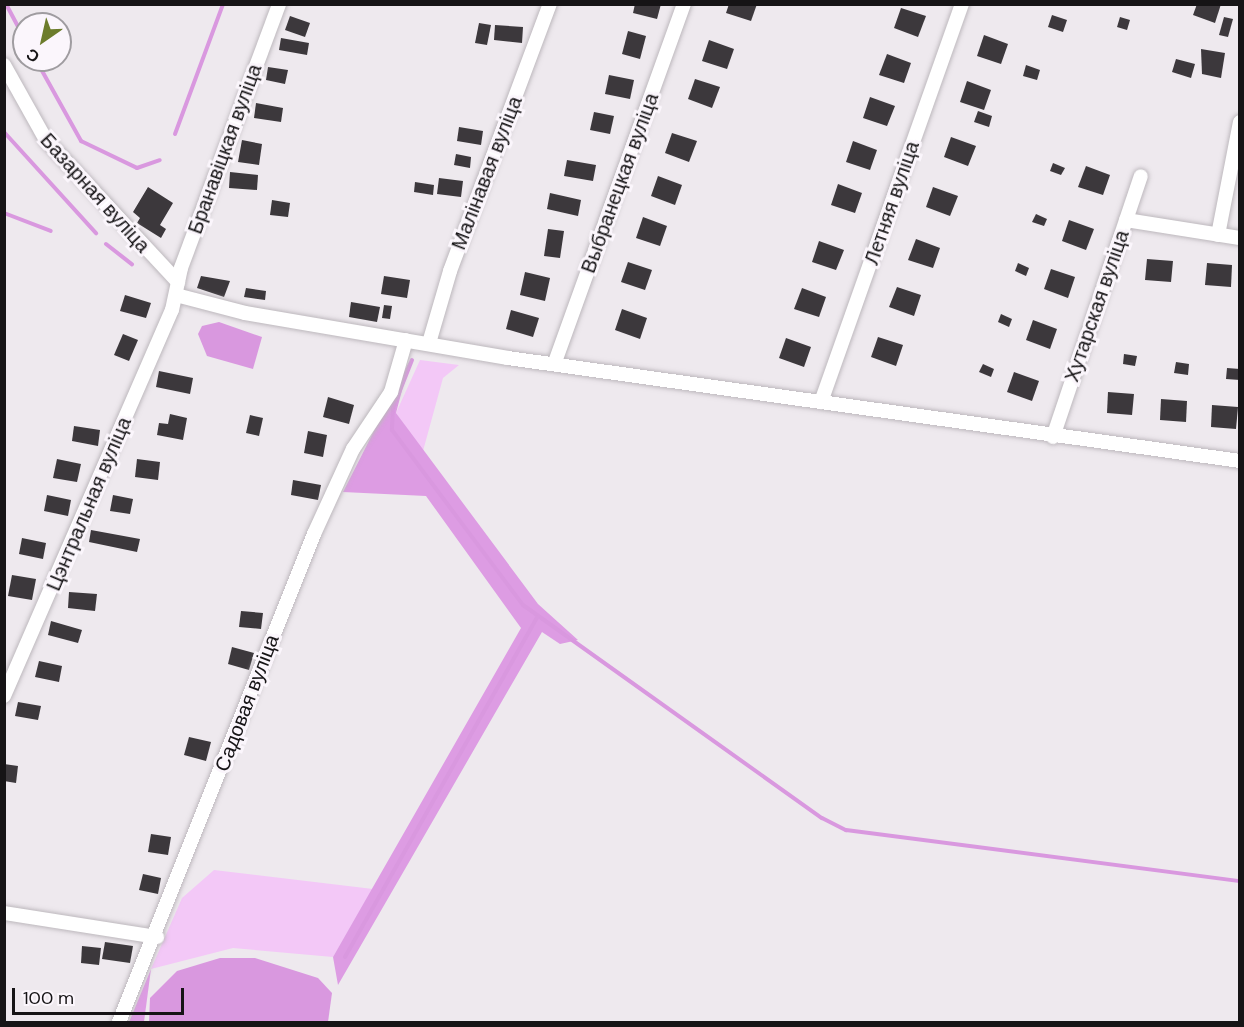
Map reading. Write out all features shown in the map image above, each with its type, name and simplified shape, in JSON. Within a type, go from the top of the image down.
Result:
[{"type":"street","name":"Бранавіцкая вуліца","points":[[172,310],[177,289],[279,4]]},
{"type":"street","name":"Малінавая вуліца","points":[[429,343],[450,271],[550,4]]},
{"type":"street","name":"Выбранецкая вуліца","points":[[555,362],[684,4]]},
{"type":"street","name":"Летняя вуліца","points":[[821,402],[962,4]]},
{"type":"street","name":"Базарная вуліца","points":[[4,65],[46,140],[177,289]]},
{"type":"street","points":[[1218,235],[1239,122]]},
{"type":"street","name":"Хутарская вуліца","points":[[1053,437],[1141,176]]},
{"type":"street","points":[[1126,220],[1239,238]]},
{"type":"street","points":[[177,289],[245,313],[406,340],[1053,437],[1239,461]]},
{"type":"street","name":"Цэнтральная вуліца","points":[[4,696],[172,310]]},
{"type":"street","name":"Садовая вуліца","points":[[119,1023],[157,937],[314,534],[353,449],[391,392],[406,340]]},
{"type":"street","points":[[4,913],[157,937]]},
{"type":"shaded area","points":[[219,322],[262,337],[253,369],[207,356],[198,334],[202,326]]},
{"type":"shaded area","points":[[410,360],[396,413],[538,604],[578,640],[560,644],[542,632],[338,985],[333,957],[521,628],[426,496],[343,492]]},
{"type":"shaded area","points":[[420,360],[459,365],[443,378],[423,451],[396,413]]},
{"type":"shaded area","points":[[214,870],[373,889],[333,957],[233,948],[151,969],[182,898]]},
{"type":"shaded area","points":[[220,958],[255,958],[318,978],[332,993],[328,1022],[149,1022],[150,998],[177,971]]},
{"type":"shaded area","points":[[151,969],[144,1022],[129,1022]]},
{"type":"building","points":[[635,4],[661,4],[657,19],[633,13]]},
{"type":"building","points":[[729,4],[757,4],[751,21],[726,13]]},
{"type":"building","points":[[1197,4],[1221,4],[1215,23],[1193,15]]},
{"type":"building","points":[[901,8],[926,16],[918,37],[894,28]]},
{"type":"building","points":[[1052,15],[1067,20],[1063,32],[1048,27]]},
{"type":"building","points":[[290,16],[310,23],[305,37],[285,30]]},
{"type":"building","points":[[1120,17],[1130,20],[1127,30],[1117,27]]},
{"type":"building","points":[[1224,17],[1233,19],[1228,37],[1219,35]]},
{"type":"building","points":[[479,23],[491,25],[487,45],[475,43]]},
{"type":"building","points":[[495,25],[523,27],[522,43],[494,40]]},
{"type":"building","points":[[628,31],[646,36],[640,59],[622,54]]},
{"type":"building","points":[[984,35],[1008,44],[1001,64],[977,56]]},
{"type":"building","points":[[281,38],[309,43],[307,55],[279,50]]},
{"type":"building","points":[[709,40],[734,49],[727,69],[702,61]]},
{"type":"building","points":[[1201,49],[1225,53],[1221,78],[1202,74]]},
{"type":"building","points":[[887,54],[911,63],[904,83],[879,75]]},
{"type":"building","points":[[1176,59],[1195,64],[1191,78],[1172,72]]},
{"type":"building","points":[[1026,65],[1040,70],[1037,80],[1023,76]]},
{"type":"building","points":[[268,67],[288,70],[285,84],[266,80]]},
{"type":"building","points":[[609,75],[634,80],[630,99],[605,94]]},
{"type":"building","points":[[695,79],[720,87],[712,108],[688,99]]},
{"type":"building","points":[[967,81],[991,90],[984,110],[960,102]]},
{"type":"building","points":[[870,97],[895,106],[887,126],[863,118]]},
{"type":"building","points":[[256,103],[283,108],[281,122],[254,118]]},
{"type":"building","points":[[978,111],[992,116],[989,127],[974,122]]},
{"type":"building","points":[[594,112],[614,116],[610,134],[590,130]]},
{"type":"building","points":[[459,127],[483,131],[481,145],[457,141]]},
{"type":"building","points":[[672,133],[697,141],[689,162],[665,153]]},
{"type":"building","points":[[951,137],[976,146],[968,166],[944,157]]},
{"type":"building","points":[[242,140],[262,144],[259,165],[238,162]]},
{"type":"building","points":[[853,141],[877,150],[870,170],[846,162]]},
{"type":"building","points":[[456,154],[471,157],[470,168],[454,165]]},
{"type":"building","points":[[567,160],[596,165],[593,181],[564,176]]},
{"type":"building","points":[[1053,163],[1065,168],[1061,175],[1050,171]]},
{"type":"building","points":[[1086,166],[1110,175],[1103,195],[1078,187]]},
{"type":"building","points":[[230,172],[258,175],[257,190],[229,188]]},
{"type":"building","points":[[658,176],[682,185],[675,205],[651,196]]},
{"type":"building","points":[[439,178],[463,181],[461,197],[437,194]]},
{"type":"building","points":[[415,182],[434,185],[433,195],[414,192]]},
{"type":"building","points":[[838,184],[862,193],[855,213],[831,205]]},
{"type":"building","points":[[148,187],[173,203],[160,225],[166,229],[161,238],[137,223],[140,218],[133,212]]},
{"type":"building","points":[[933,187],[958,196],[950,216],[926,207]]},
{"type":"building","points":[[550,193],[581,200],[578,216],[547,209]]},
{"type":"building","points":[[272,200],[290,203],[288,217],[270,215]]},
{"type":"building","points":[[1036,214],[1047,219],[1044,226],[1032,222]]},
{"type":"building","points":[[643,217],[667,226],[660,246],[636,238]]},
{"type":"building","points":[[1069,220],[1094,229],[1086,250],[1062,241]]},
{"type":"building","points":[[548,229],[564,231],[560,258],[544,256]]},
{"type":"building","points":[[916,239],[940,248],[933,268],[908,260]]},
{"type":"building","points":[[819,241],[844,250],[836,270],[812,262]]},
{"type":"building","points":[[1147,259],[1173,261],[1171,282],[1145,280]]},
{"type":"building","points":[[628,262],[652,270],[645,290],[621,282]]},
{"type":"building","points":[[1018,263],[1029,268],[1026,276],[1015,271]]},
{"type":"building","points":[[1207,263],[1232,265],[1231,287],[1205,285]]},
{"type":"building","points":[[1051,269],[1075,277],[1068,298],[1044,289]]},
{"type":"building","points":[[525,272],[550,278],[545,301],[520,295]]},
{"type":"building","points":[[201,276],[230,281],[224,297],[197,288]]},
{"type":"building","points":[[384,276],[410,280],[407,298],[381,294]]},
{"type":"building","points":[[897,287],[921,295],[914,316],[889,307]]},
{"type":"building","points":[[246,288],[266,291],[265,300],[244,297]]},
{"type":"building","points":[[802,288],[826,297],[819,317],[794,309]]},
{"type":"building","points":[[125,295],[151,303],[146,318],[120,311]]},
{"type":"building","points":[[351,302],[380,307],[377,322],[349,317]]},
{"type":"building","points":[[384,305],[392,306],[390,319],[382,318]]},
{"type":"building","points":[[622,309],[647,318],[640,339],[615,330]]},
{"type":"building","points":[[511,310],[539,318],[533,337],[506,329]]},
{"type":"building","points":[[1001,314],[1012,319],[1009,327],[998,322]]},
{"type":"building","points":[[1033,320],[1057,329],[1050,349],[1026,340]]},
{"type":"building","points":[[123,334],[138,340],[129,361],[114,355]]},
{"type":"building","points":[[878,337],[903,345],[896,366],[871,357]]},
{"type":"building","points":[[786,338],[811,347],[804,367],[779,358]]},
{"type":"building","points":[[1124,354],[1137,356],[1135,366],[1123,364]]},
{"type":"building","points":[[1176,362],[1189,364],[1188,375],[1174,373]]},
{"type":"building","points":[[983,364],[994,369],[991,377],[979,372]]},
{"type":"building","points":[[1227,368],[1240,369],[1240,380],[1226,379]]},
{"type":"building","points":[[159,371],[193,378],[190,394],[156,387]]},
{"type":"building","points":[[1014,372],[1039,381],[1032,401],[1007,392]]},
{"type":"building","points":[[1108,392],[1134,394],[1132,415],[1107,413]]},
{"type":"building","points":[[328,397],[354,405],[349,424],[323,417]]},
{"type":"building","points":[[1161,399],[1187,401],[1186,422],[1160,420]]},
{"type":"building","points":[[1212,405],[1238,407],[1236,429],[1211,427]]},
{"type":"building","points":[[170,414],[187,418],[183,440],[157,435],[159,423],[168,424]]},
{"type":"building","points":[[250,415],[263,418],[259,436],[246,433]]},
{"type":"building","points":[[74,426],[100,430],[98,446],[72,441]]},
{"type":"building","points":[[308,431],[327,435],[323,457],[304,453]]},
{"type":"building","points":[[57,459],[81,464],[77,482],[53,478]]},
{"type":"building","points":[[137,459],[160,462],[158,480],[135,477]]},
{"type":"building","points":[[293,480],[321,485],[318,500],[291,495]]},
{"type":"building","points":[[47,495],[71,500],[68,516],[44,511]]},
{"type":"building","points":[[113,495],[133,499],[130,514],[110,511]]},
{"type":"building","points":[[91,530],[140,539],[137,552],[89,542]]},
{"type":"building","points":[[22,538],[46,543],[43,559],[19,554]]},
{"type":"building","points":[[12,575],[36,579],[32,600],[8,596]]},
{"type":"building","points":[[69,592],[97,594],[95,611],[68,608]]},
{"type":"building","points":[[241,611],[263,613],[261,629],[239,627]]},
{"type":"building","points":[[51,621],[82,630],[78,643],[48,635]]},
{"type":"building","points":[[232,647],[254,653],[249,670],[228,664]]},
{"type":"building","points":[[39,661],[62,666],[59,682],[35,677]]},
{"type":"building","points":[[18,702],[41,706],[38,720],[15,716]]},
{"type":"building","points":[[189,737],[211,742],[206,761],[184,755]]},
{"type":"building","points":[[4,764],[18,766],[16,783],[4,781]]},
{"type":"building","points":[[151,834],[171,837],[168,855],[148,852]]},
{"type":"building","points":[[143,874],[161,878],[158,894],[139,890]]},
{"type":"building","points":[[105,942],[133,946],[130,963],[102,959]]},
{"type":"building","points":[[82,946],[101,948],[99,965],[81,963]]},
{"type":"waterway","points":[[6,4],[12,15]]},
{"type":"waterway","points":[[175,134],[223,4]]},
{"type":"waterway","points":[[43,72],[81,141],[137,168],[160,160]]},
{"type":"waterway","points":[[4,132],[96,233]]},
{"type":"waterway","points":[[4,213],[51,231]]},
{"type":"waterway","points":[[106,244],[132,264]]},
{"type":"waterway","points":[[412,360],[393,408],[392,430],[523,605],[822,818],[846,830],[1240,881]]},
{"type":"waterway","points":[[345,957],[537,617]]}]
